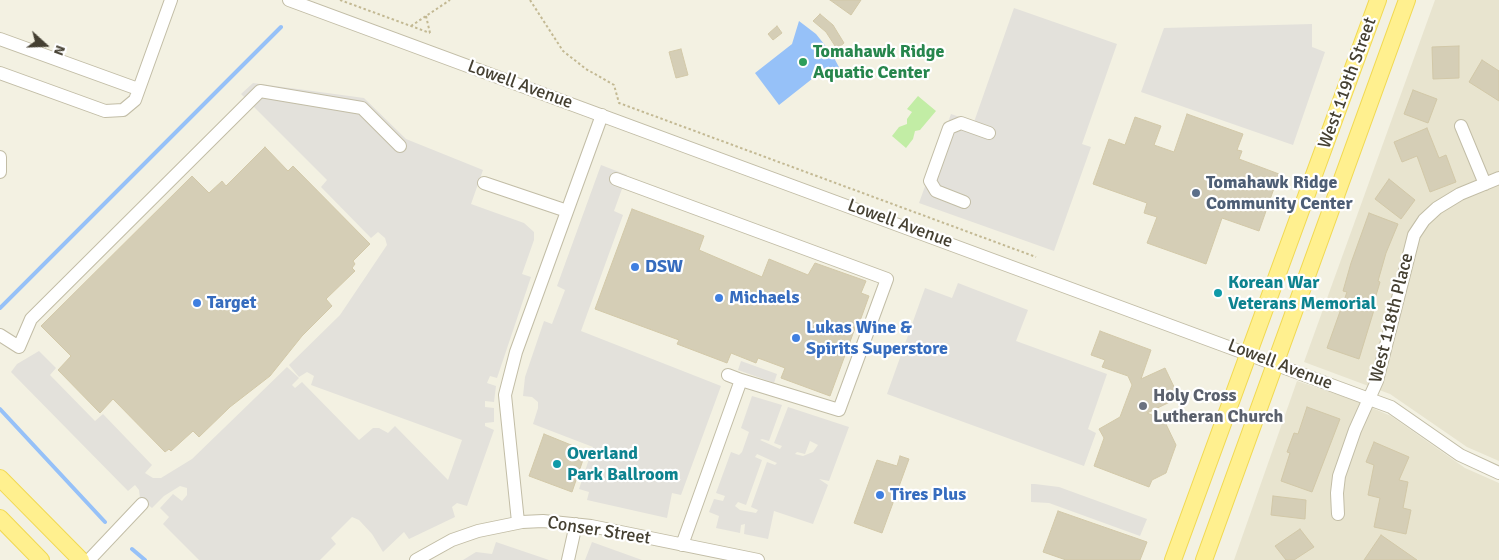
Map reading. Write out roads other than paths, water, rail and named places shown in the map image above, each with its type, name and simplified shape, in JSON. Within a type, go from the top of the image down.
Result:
[{"type":"main road","name":"West 119th Street","points":[[1173,560],[1378,0]]},
{"type":"main road","name":"West 119th Street","points":[[1204,560],[1407,0]]},
{"type":"main road","points":[[0,478],[81,560]]},
{"type":"main road","points":[[0,518],[41,560]]},
{"type":"street","points":[[0,73],[105,111],[123,110],[135,100],[171,0]]},
{"type":"street","name":"Lowell Avenue","points":[[290,0],[1369,398],[1391,407],[1460,456],[1499,472]]},
{"type":"street","points":[[0,39],[138,89]]},
{"type":"street","points":[[0,335],[19,347],[31,319],[260,91],[362,108],[400,146]]},
{"type":"street","points":[[518,522],[505,395],[516,352],[602,115]]},
{"type":"street","points":[[964,202],[936,191],[930,181],[949,128],[961,123],[989,133]]},
{"type":"street","points":[[1461,126],[1485,184]]},
{"type":"street","points":[[0,157],[0,172]]},
{"type":"street","name":"West 118th Place","points":[[1338,514],[1336,493],[1339,476],[1383,364],[1388,332],[1414,235],[1424,220],[1437,208],[1499,178]]},
{"type":"street","points":[[616,179],[887,279],[839,410],[728,375]]},
{"type":"street","points":[[484,183],[567,212]]},
{"type":"street","points":[[682,545],[741,380]]},
{"type":"street","points":[[89,560],[142,504]]},
{"type":"street","name":"Conser Street","points":[[416,560],[452,540],[478,531],[518,522],[576,524],[751,559]]},
{"type":"street","points":[[568,560],[576,524]]},
{"type":"water","name":"Tomahawk Ridge Aquatic Center","points":[[799,21],[816,34],[832,54],[841,71],[817,75],[779,105],[755,73],[792,44]]},
{"type":"waterway","points":[[0,308],[281,27]]},
{"type":"waterway","points":[[0,409],[105,522]]},
{"type":"waterway","points":[[132,549],[145,560]]},
{"type":"place","name":"Tomahawk Ridge Aquatic Center","points":[[803,62]]},
{"type":"place","name":"Tomahawk Ridge Community Center","points":[[1196,193]]},
{"type":"place","name":"DSW","points":[[635,267]]},
{"type":"place","name":"Korean War Veterans Memorial","points":[[1218,293]]},
{"type":"place","name":"Michaels","points":[[719,298]]},
{"type":"place","name":"Target","points":[[197,303]]},
{"type":"place","name":"Lukas Wine & Spirits Superstore","points":[[796,338]]},
{"type":"place","name":"Holy Cross Lutheran Church","points":[[1143,406]]},
{"type":"place","name":"Overland Park Ballroom","points":[[557,464]]},
{"type":"place","name":"Tires Plus","points":[[880,495]]}]
